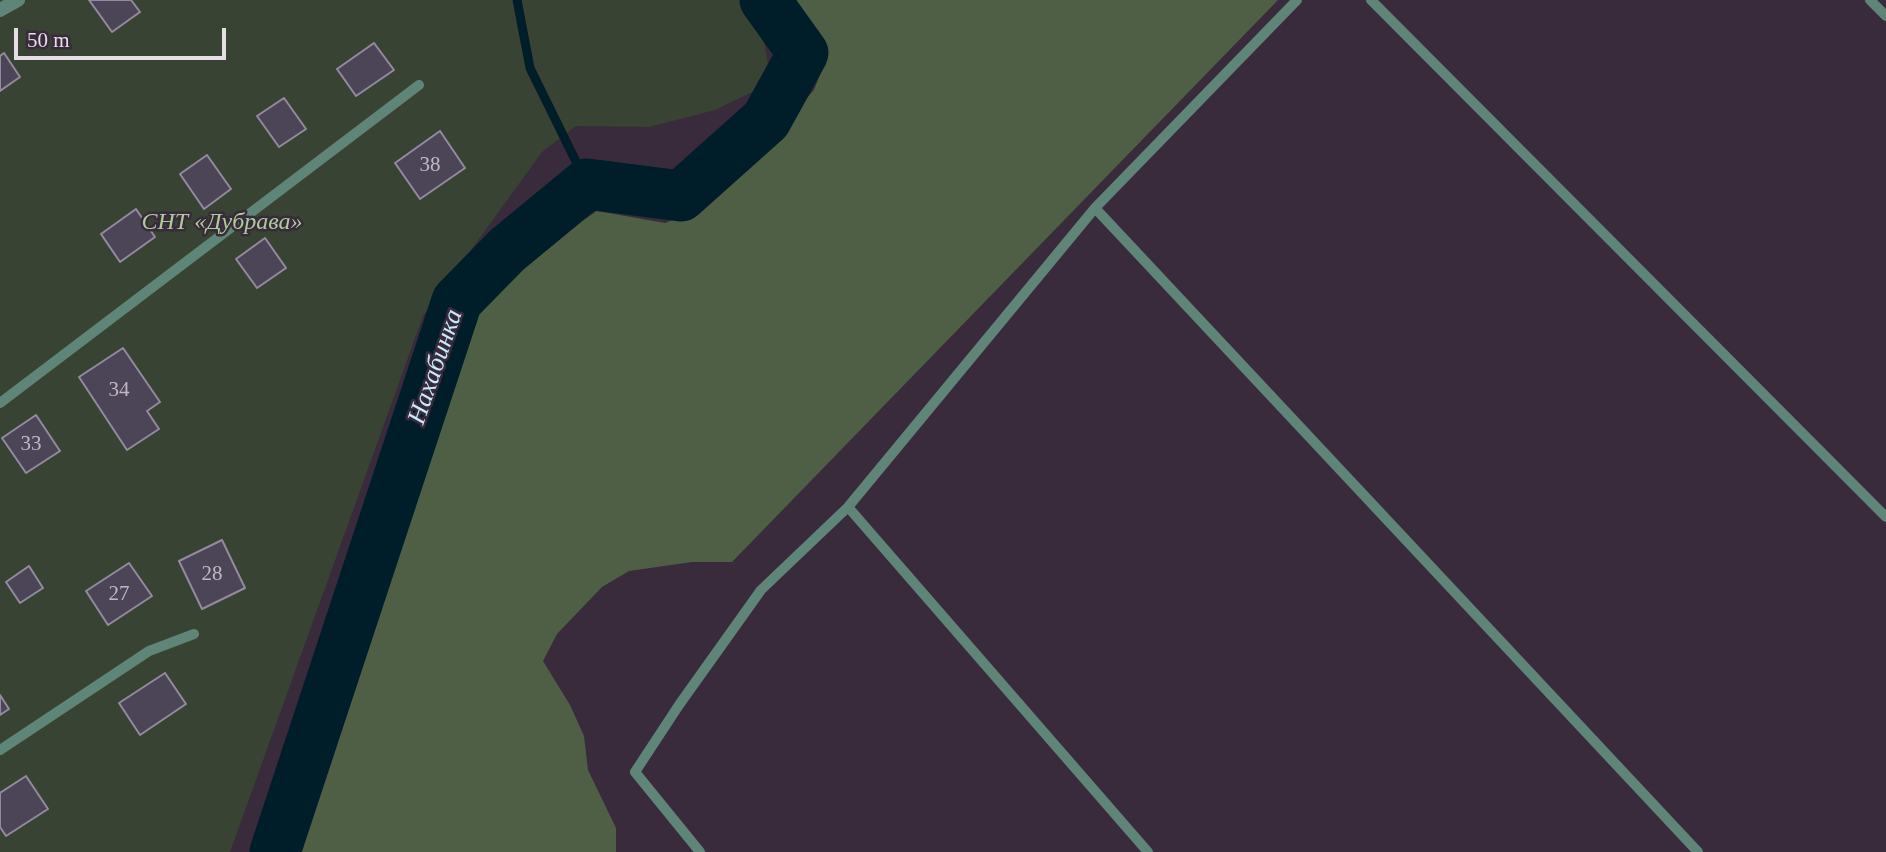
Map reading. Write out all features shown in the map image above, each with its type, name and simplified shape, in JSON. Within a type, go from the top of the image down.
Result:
[{"type":"street","points":[[0,10],[18,0]]},
{"type":"lane","points":[[700,852],[635,772],[761,590],[848,507],[1095,208],[1297,0]]},
{"type":"lane","points":[[1371,0],[1886,517]]},
{"type":"lane","points":[[1870,0],[1886,16]]},
{"type":"lane","points":[[0,403],[419,85]]},
{"type":"lane","points":[[1095,208],[1698,852]]},
{"type":"lane","points":[[848,507],[1148,852]]},
{"type":"lane","points":[[0,750],[149,651],[194,634]]},
{"type":"green space","name":"СНТ «Дубрава»","points":[[0,0],[743,0],[762,29],[771,83],[715,110],[649,127],[576,126],[542,152],[423,316],[230,852],[0,852]]},
{"type":"green space","points":[[791,0],[1278,0],[732,562],[692,562],[629,571],[602,587],[557,634],[543,661],[570,705],[584,736],[588,770],[616,828],[616,852],[288,852],[371,614],[448,358],[487,285],[512,263],[542,248],[597,211],[665,223],[698,209],[727,188],[814,90],[827,57],[813,29]]},
{"type":"building","points":[[89,0],[131,0],[140,12],[112,32]]},
{"type":"building","points":[[374,43],[394,70],[356,96],[337,69]]},
{"type":"building","points":[[4,53],[20,77],[0,91],[0,56]]},
{"type":"building","points":[[284,98],[306,129],[279,147],[257,116]]},
{"type":"building","points":[[440,131],[465,168],[420,199],[395,163]]},
{"type":"building","points":[[207,155],[231,189],[204,209],[180,174]]},
{"type":"building","points":[[136,209],[155,237],[120,262],[101,234]]},
{"type":"building","points":[[265,238],[286,268],[257,288],[236,259]]},
{"type":"building","points":[[123,348],[160,402],[147,411],[159,429],[127,450],[79,377]]},
{"type":"building","points":[[36,415],[60,451],[26,473],[2,438]]},
{"type":"building","points":[[222,540],[245,588],[202,609],[179,561]]},
{"type":"building","points":[[129,563],[152,596],[108,625],[86,591]]},
{"type":"building","points":[[29,566],[43,588],[20,603],[6,582]]},
{"type":"building","points":[[165,673],[186,704],[140,735],[119,703]]},
{"type":"building","points":[[0,695],[9,709],[0,715]]},
{"type":"building","points":[[26,776],[48,809],[6,836],[0,827],[0,793]]},
{"type":"waterway","points":[[517,0],[530,68],[587,184]]},
{"type":"waterway","name":"Нахабинка","points":[[275,852],[457,301],[507,250],[587,184],[681,196],[766,120],[803,53],[765,0]]}]
